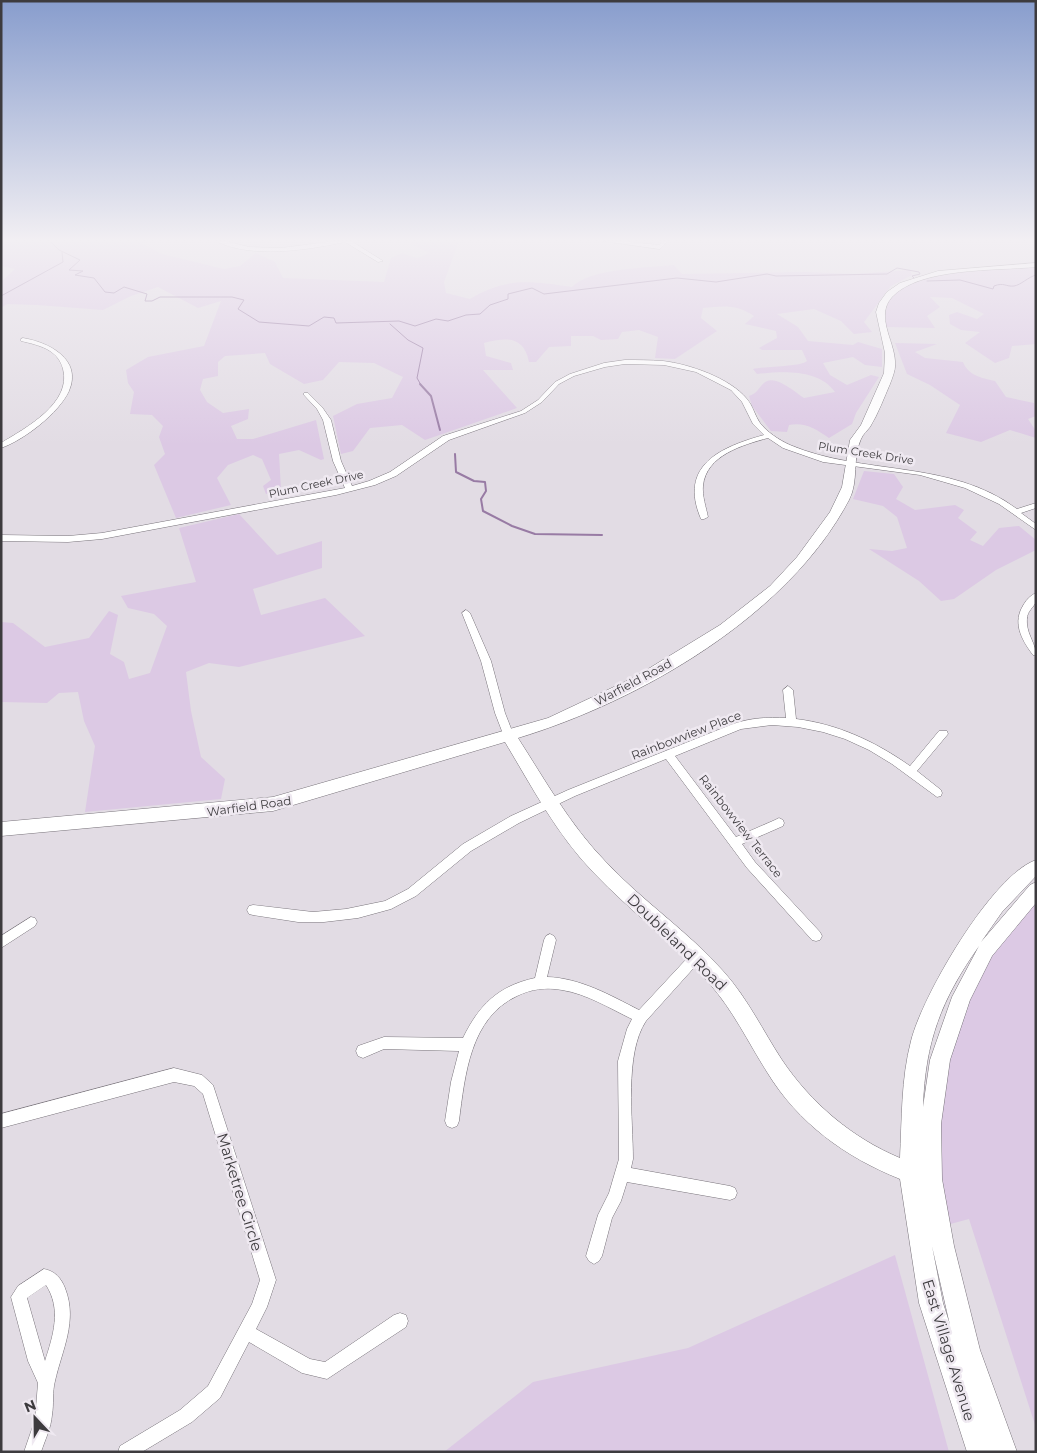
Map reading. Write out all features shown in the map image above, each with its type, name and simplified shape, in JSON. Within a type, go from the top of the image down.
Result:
[{"type":"street","name":"Warfield Road","points":[[1,829],[273,804],[297,799],[403,764],[509,736],[580,710],[680,658],[714,635],[775,588],[796,567],[843,502],[850,484],[851,464],[856,437],[864,427],[890,370],[890,355],[880,319],[882,309]]},
{"type":"street","points":[[1,446],[32,427],[50,412],[62,398],[68,384],[68,368],[56,353],[42,344],[23,340]]},
{"type":"street","name":"Plum Creek Drive","points":[[1,538],[61,539],[102,536],[350,490],[393,474],[446,438],[523,412],[540,401],[557,383],[581,371],[626,362],[664,364],[698,371],[719,380],[745,400],[757,424],[769,436],[806,454],[851,464],[920,473],[950,480],[986,493],[1017,512],[1036,528]]},
{"type":"street","points":[[306,394],[320,408],[327,420],[337,461],[350,490]]},
{"type":"street","points":[[704,517],[699,485],[708,464],[730,448],[769,436]]},
{"type":"street","points":[[1017,512],[1036,505]]},
{"type":"street","points":[[1036,596],[1024,608],[1021,624],[1023,633],[1036,653]]},
{"type":"street","points":[[466,613],[486,661],[500,713],[509,736]]},
{"type":"street","points":[[788,690],[792,723]]},
{"type":"street","name":"Rainbowview Place","points":[[252,910],[307,917],[361,911],[387,905],[409,895],[459,852],[488,834],[668,754],[744,724],[778,721],[820,727],[862,741],[912,770],[937,793]]},
{"type":"street","points":[[912,770],[943,734]]},
{"type":"street","name":"Doubleland Road","points":[[509,736],[574,836],[599,866],[696,957],[732,996],[781,1077],[810,1112],[833,1133],[858,1148],[910,1173],[930,1179]]},
{"type":"street","name":"Rainbowview Terrace","points":[[668,754],[751,865],[816,936]]},
{"type":"street","points":[[734,843],[779,823]]},
{"type":"street","name":"East Village Avenue","points":[[980,1452],[931,1303],[921,1250],[910,1173],[914,1078],[925,1031],[949,973],[972,938],[1012,888],[1027,872],[1036,867]]},
{"type":"street","name":"East Village Avenue","points":[[1004,1452],[968,1350],[943,1246],[930,1179],[931,1124],[940,1060],[961,997],[986,950],[1036,890]]},
{"type":"street","points":[[1,943],[31,922]]},
{"type":"street","points":[[540,981],[550,940]]},
{"type":"street","points":[[594,1256],[604,1215],[616,1196],[626,1159],[625,1061],[633,1030],[641,1017],[696,957]]},
{"type":"street","points":[[452,1121],[457,1084],[466,1045],[480,1016],[494,1002],[512,990],[540,981],[575,987],[641,1017]]},
{"type":"street","points":[[363,1051],[384,1043],[466,1045]]},
{"type":"street","name":"Marketree Circle","points":[[1,1122],[174,1075],[197,1080],[208,1090],[268,1280],[259,1307],[214,1392],[186,1416],[126,1452]]},
{"type":"street","points":[[623,1174],[730,1193]]},
{"type":"street","points":[[32,1452],[44,1414],[46,1382],[60,1342],[62,1315],[55,1283],[50,1278],[44,1277],[23,1291],[19,1298],[36,1361],[46,1382]]},
{"type":"street","points":[[246,1332],[308,1367],[327,1371],[400,1321]]},
{"type":"shaded area","points":[[218,309],[703,309],[701,318],[717,331],[675,359],[655,358],[658,337],[639,330],[622,332],[618,339],[601,340],[593,336],[571,336],[571,346],[549,347],[536,362],[529,362],[523,347],[513,341],[500,340],[484,343],[486,356],[511,363],[513,370],[483,370],[517,408],[425,440],[402,425],[370,428],[353,451],[341,454],[333,416],[357,404],[392,398],[403,377],[374,363],[339,362],[323,380],[304,384],[270,364],[265,353],[225,356],[218,362],[218,376],[203,379],[200,390],[207,402],[223,413],[249,409],[248,419],[231,426],[237,439],[253,439],[316,420],[324,459],[321,460],[299,450],[279,454],[281,490],[266,494],[263,486],[271,480],[262,459],[253,455],[228,465],[217,478],[231,505],[176,518],[154,465],[165,454],[159,437],[163,426],[152,415],[130,414],[134,392],[128,383],[126,370],[148,357],[204,346]]},
{"type":"shaded area","points":[[742,309],[874,309],[864,322],[872,332],[854,334],[841,321],[814,309],[777,314],[798,327],[808,341],[853,345],[858,342],[882,349],[882,367],[865,365],[853,357],[823,363],[830,375],[847,385],[871,375],[879,377],[856,413],[852,424],[829,438],[815,429],[800,424],[789,425],[787,432],[771,431],[752,406],[749,396],[754,394],[764,383],[773,380],[779,382],[804,398],[835,392],[828,384],[810,375],[789,372],[757,374],[753,369],[797,364],[807,361],[802,350],[762,350],[759,348],[777,338],[776,331],[745,324],[754,316]]},
{"type":"shaded area","points":[[887,309],[937,309],[927,316],[935,328],[886,327]]},
{"type":"shaded area","points":[[974,309],[1036,309],[1036,344],[1012,346],[1009,358],[995,363],[965,343],[980,332],[961,330],[950,324],[949,315],[957,312],[977,319],[984,314]]},
{"type":"shaded area","points":[[895,343],[937,344],[915,352],[925,358],[963,362],[972,373],[995,381],[1006,397],[1034,403],[1036,416],[1028,419],[1036,431],[1036,438],[1010,430],[981,442],[946,433],[960,405],[930,385],[907,374]]},
{"type":"shaded area","points":[[864,471],[894,474],[903,487],[896,499],[915,510],[955,505],[964,510],[958,518],[977,532],[970,540],[983,546],[999,528],[1019,526],[1036,540],[1036,550],[996,570],[954,599],[941,601],[919,581],[869,549],[892,551],[907,548],[897,517],[883,506],[853,499]]},
{"type":"shaded area","points":[[239,514],[277,555],[322,541],[322,568],[253,589],[261,615],[325,598],[365,636],[239,667],[209,663],[186,672],[191,711],[201,757],[225,779],[221,799],[85,812],[95,746],[84,721],[78,692],[59,693],[47,703],[1,702],[1,622],[13,623],[45,647],[89,638],[109,611],[118,615],[110,654],[124,662],[129,679],[150,673],[167,626],[154,614],[128,608],[121,596],[196,582],[179,528]]},
{"type":"shaded area","points":[[1036,890],[1036,1428],[969,1219],[939,1227],[931,1124],[961,997]]},
{"type":"shaded area","points":[[895,1255],[949,1452],[444,1452],[533,1382],[688,1348]]},
{"type":"waterway","points":[[238,309],[259,322],[309,326],[324,317],[334,318],[336,323],[399,321],[415,326],[436,319],[448,321],[466,315],[480,314],[486,309]]},
{"type":"waterway","points":[[390,324],[408,340],[423,348],[417,378],[421,385]]},
{"type":"waterway","points":[[420,384],[431,396],[440,430]]},
{"type":"waterway","points":[[455,454],[456,472],[474,481],[485,482],[486,491],[481,499],[483,511],[512,526],[535,534],[602,535]]}]
